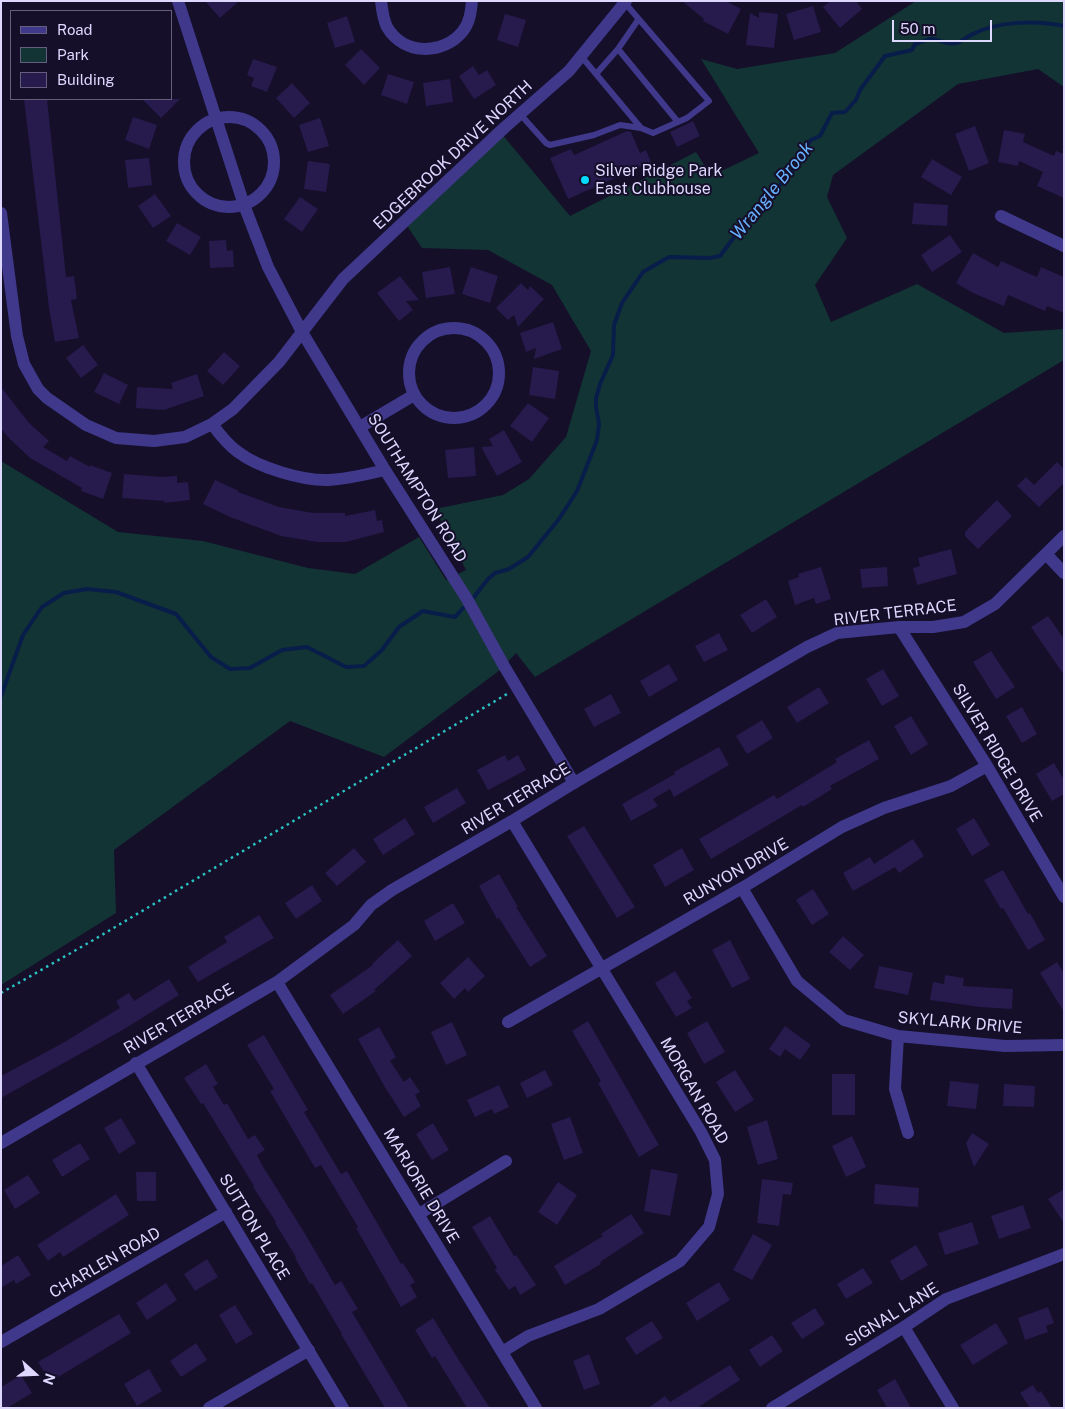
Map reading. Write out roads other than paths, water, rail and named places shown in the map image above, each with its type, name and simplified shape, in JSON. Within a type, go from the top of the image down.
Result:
[{"type":"street","name":"SOUTHAMPTON ROAD","points":[[178,1],[244,205],[268,268],[302,332],[467,599],[517,688],[574,783]]},
{"type":"street","points":[[381,1],[382,14],[388,28],[398,40],[411,47],[426,50],[441,47],[454,40],[464,30],[470,16],[472,1]]},
{"type":"street","name":"EDGEBROOK DRIVE NORTH","points":[[1,212],[17,336],[24,364],[38,388],[47,398],[86,425],[116,438],[154,440],[185,437],[212,424],[233,409],[279,362],[343,279],[520,114],[569,71],[625,2]]},
{"type":"street","points":[[231,116],[246,120],[260,128],[269,140],[274,155],[274,171],[268,186],[258,197],[244,205],[230,208],[216,206],[203,199],[192,189],[186,176],[184,162],[186,148],[192,135],[203,125],[215,118],[231,116]]},
{"type":"street","points":[[1001,216],[1064,246]]},
{"type":"street","points":[[458,327],[472,331],[484,338],[493,348],[500,376],[496,390],[488,403],[477,412],[464,418],[449,418],[435,414],[423,406],[414,395],[410,382],[409,368],[413,354],[421,342],[432,334],[444,328],[458,327]]},
{"type":"street","points":[[360,427],[414,395]]},
{"type":"street","points":[[212,424],[224,440],[239,453],[253,461],[307,479],[328,480],[348,478],[386,470]]},
{"type":"street","name":"RIVER TERRACE","points":[[1,1143],[277,982],[328,946],[354,925],[372,905],[392,890],[807,648],[837,633],[933,627],[964,622],[995,604],[1064,536]]},
{"type":"street","points":[[1046,554],[1064,573]]},
{"type":"street","name":"SILVER RIDGE DRIVE","points":[[899,628],[987,766],[1064,897]]},
{"type":"street","name":"RUNYON DRIVE","points":[[508,1022],[742,888],[842,827],[884,808],[951,786],[987,766]]},
{"type":"street","name":"MORGAN ROAD","points":[[502,1352],[528,1336],[599,1309],[680,1260],[709,1227],[718,1194],[715,1160],[701,1132],[512,821]]},
{"type":"street","name":"SKYLARK DRIVE","points":[[742,888],[797,981],[844,1020],[898,1036],[1005,1046],[1064,1045]]},
{"type":"street","name":"MARJORIE DRIVE","points":[[277,982],[420,1214],[536,1408]]},
{"type":"street","points":[[898,1036],[895,1089],[908,1133]]},
{"type":"street","name":"SUTTON PLACE","points":[[136,1063],[343,1408]]},
{"type":"street","points":[[420,1214],[506,1161]]},
{"type":"street","name":"CHARLEN ROAD","points":[[1,1342],[226,1212]]},
{"type":"street","name":"SIGNAL LANE","points":[[772,1408],[946,1299],[1064,1254]]},
{"type":"street","points":[[904,1327],[953,1408]]},
{"type":"street","points":[[209,1408],[309,1350]]},
{"type":"lane","points":[[520,114],[550,145],[594,136],[620,125],[641,128],[653,133],[688,118],[709,101],[638,20],[625,2]]},
{"type":"lane","points":[[596,74],[618,49],[638,20]]},
{"type":"lane","points":[[618,49],[678,122]]},
{"type":"lane","points":[[581,56],[641,128]]},
{"type":"waterway","name":"Wrangle Brook","points":[[474,597],[495,573],[509,569],[528,557],[559,519],[577,491],[597,440],[599,424],[596,398],[613,355],[614,325],[622,303],[643,272],[669,257],[709,258],[720,256],[735,236],[796,167],[801,154],[811,140],[820,136],[832,113],[845,112],[856,100],[860,90],[885,56],[912,50],[915,44],[930,39],[949,44],[956,43],[994,26],[1030,22],[1064,26]]},
{"type":"waterway","name":"Wrangle Brook","points":[[1,696],[23,635],[42,607],[64,593],[87,589],[116,592],[176,614],[211,657],[230,669],[250,668],[282,650],[307,647],[346,667],[364,666],[382,650],[399,627],[423,611],[455,617],[463,608]]},
{"type":"place","name":"Silver Ridge Park East Clubhouse","points":[[585,180]]}]
